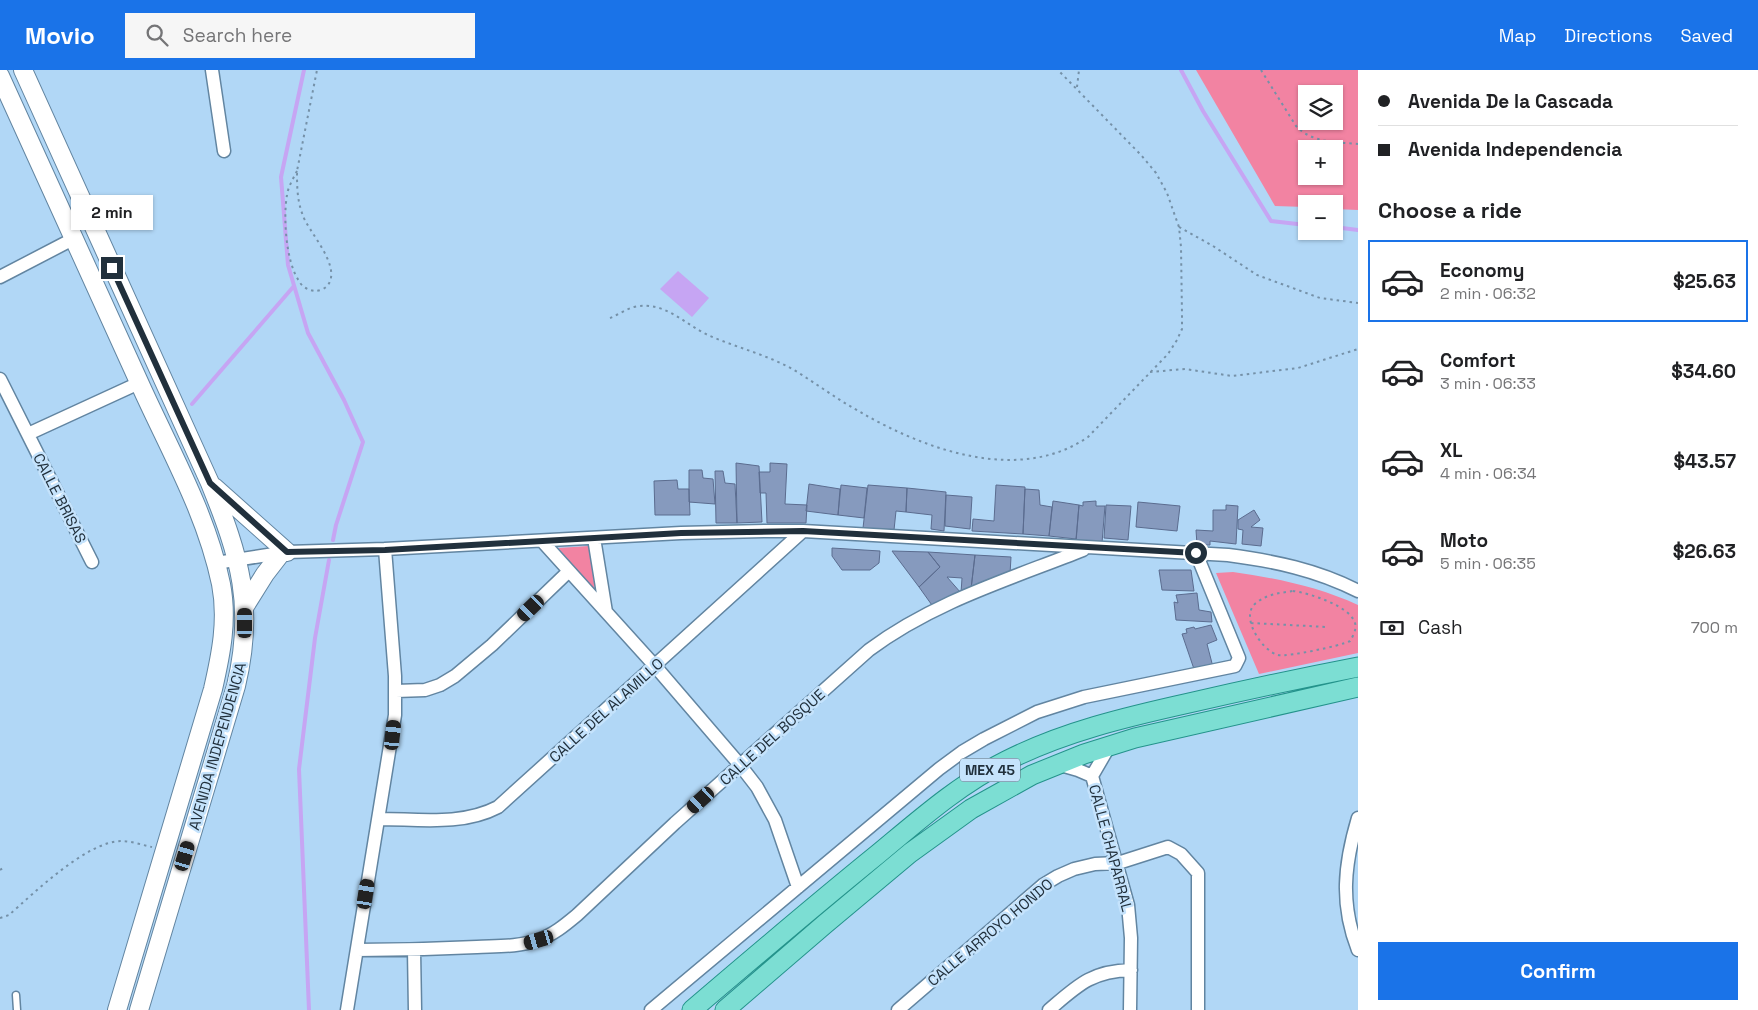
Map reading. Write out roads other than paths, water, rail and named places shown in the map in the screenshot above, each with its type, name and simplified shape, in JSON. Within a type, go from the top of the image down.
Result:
[{"type":"main road","name":"AVENIDA INDEPENDENCIA","points":[[23,70],[227,524],[237,559],[245,606],[244,642],[236,686],[139,1010]]},
{"type":"main road","name":"AVENIDA INDEPENDENCIA","points":[[0,76],[207,530],[216,563],[223,604],[224,622],[220,657],[213,689],[117,1010]]},
{"type":"main road","points":[[210,483],[284,552],[265,574],[245,606]]},
{"type":"main road","name":"MEX 45","points":[[692,1010],[944,800],[979,776],[1006,761],[1052,741],[1152,711],[1275,683],[1358,667]]},
{"type":"main road","name":"MEX 45","points":[[726,1010],[825,924],[944,827],[1006,789],[1057,764],[1110,746],[1162,731],[1358,687]]},
{"type":"street","points":[[212,70],[224,151]]},
{"type":"street","points":[[0,277],[75,238]]},
{"type":"street","name":"CALLE BRISAS","points":[[0,379],[92,562]]},
{"type":"street","points":[[28,434],[140,383]]},
{"type":"street","points":[[216,563],[284,552],[385,550],[681,533],[803,531],[1196,553],[1269,560],[1309,570],[1358,590]]},
{"type":"street","name":"CALLE DEL ALAMILLO","points":[[379,819],[463,819],[486,813],[498,807],[803,531]]},
{"type":"street","points":[[594,538],[606,612]]},
{"type":"street","points":[[542,541],[655,666],[757,787],[775,820],[798,887]]},
{"type":"street","name":"CALLE DEL BOSQUE","points":[[357,950],[414,950],[525,944],[539,940],[558,930],[577,915],[740,765],[869,650],[899,629],[947,603],[1088,548]]},
{"type":"street","points":[[347,1010],[393,735],[396,691],[385,550]]},
{"type":"street","points":[[651,1010],[939,769],[962,752],[1037,712],[1084,697],[1235,666],[1239,658],[1196,553]]},
{"type":"street","points":[[396,691],[425,690],[440,685],[455,676],[492,645],[569,571]]},
{"type":"street","name":"CALLE CHAPARRAL","points":[[1110,746],[1092,776],[1126,895],[1130,920],[1130,1010]]},
{"type":"street","name":"CALLE CHAPARRAL","points":[[1057,764],[1092,776]]},
{"type":"street","points":[[1358,818],[1346,878],[1348,917],[1358,950]]},
{"type":"street","name":"CALLE ARROYO HONDO","points":[[898,1010],[1043,885],[1074,869],[1095,864],[1118,863],[1168,847],[1181,854],[1198,873],[1198,1010]]},
{"type":"street","points":[[414,950],[415,1010]]},
{"type":"street","points":[[1049,1010],[1087,979],[1108,972],[1131,970]]},
{"type":"lane","points":[[16,995],[18,1010]]},
{"type":"waterway","points":[[304,70],[281,177],[288,265],[308,333],[344,400],[363,442],[336,525],[333,540]]},
{"type":"waterway","points":[[1181,70],[1203,111],[1271,221],[1298,224]]},
{"type":"waterway","points":[[1343,228],[1358,230]]},
{"type":"waterway","points":[[192,404],[294,286]]},
{"type":"waterway","points":[[309,1010],[299,769],[315,638],[329,560]]}]
